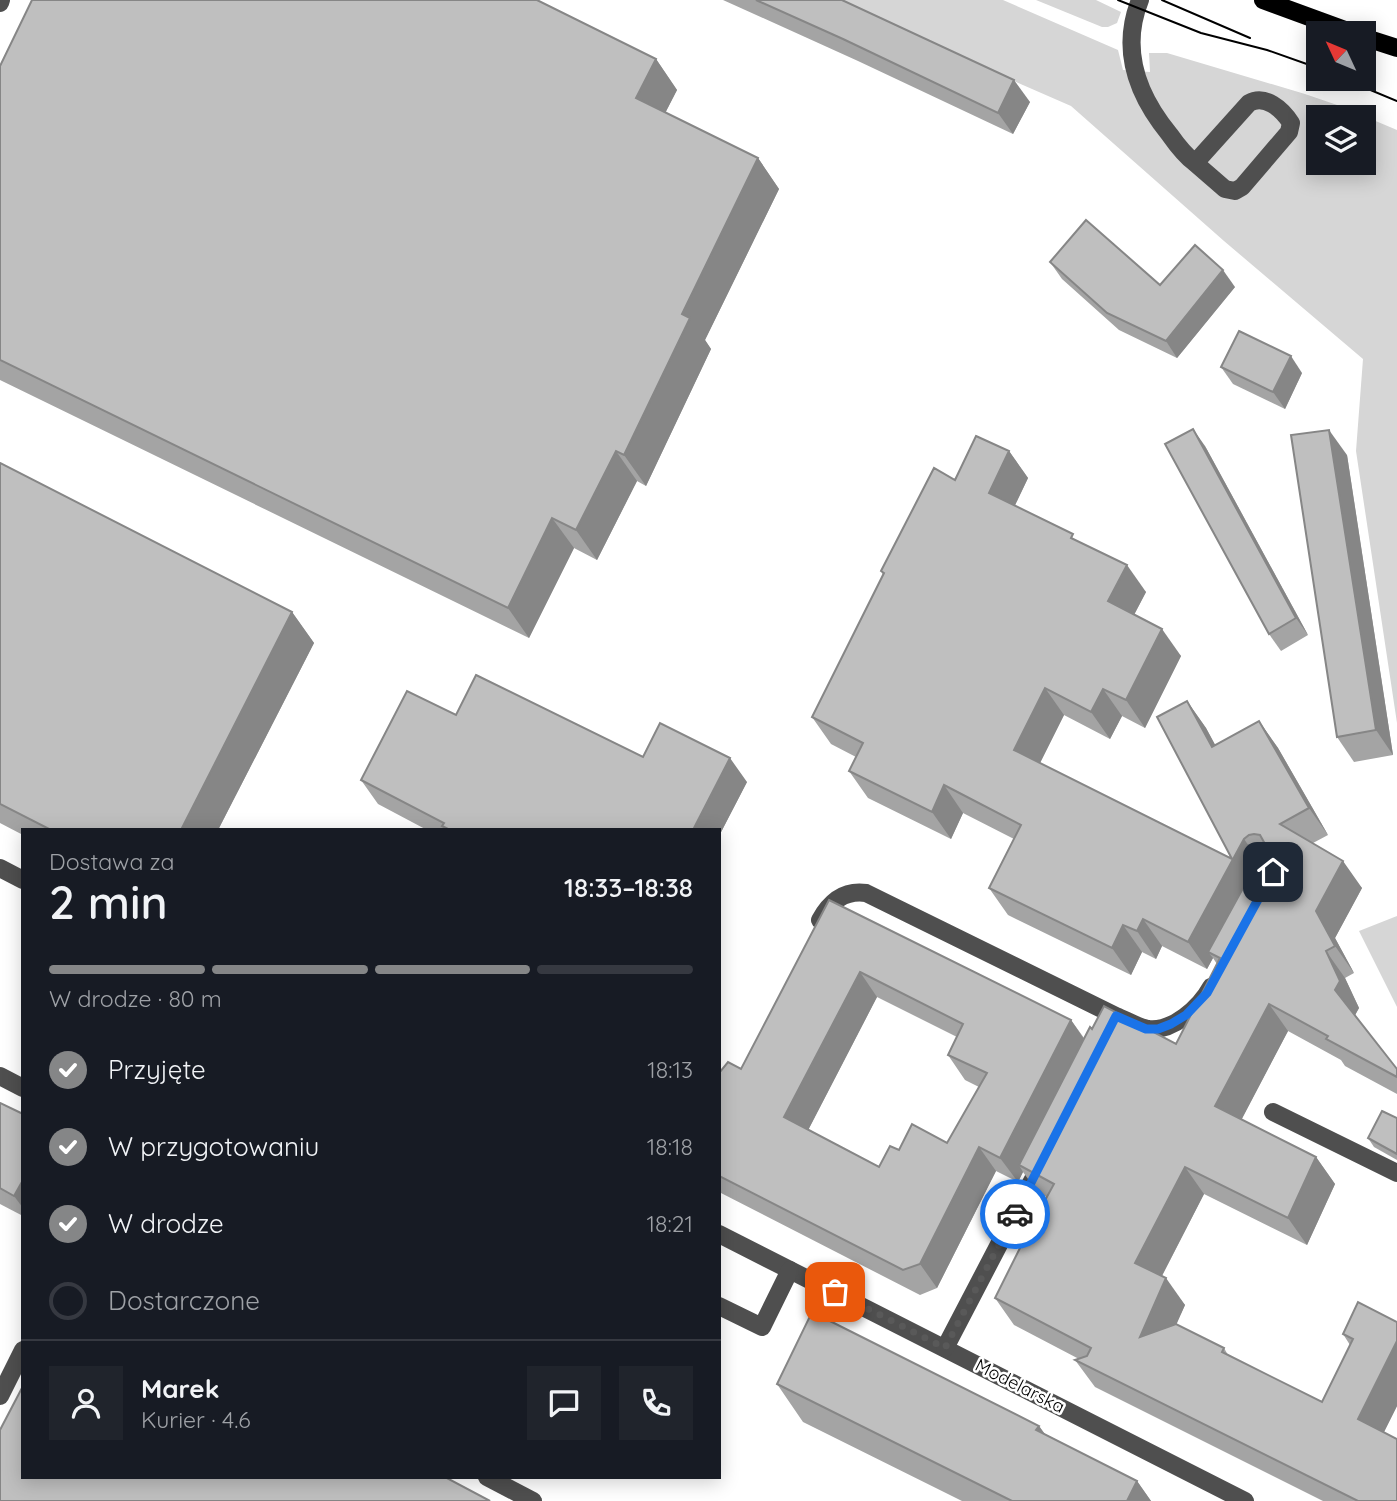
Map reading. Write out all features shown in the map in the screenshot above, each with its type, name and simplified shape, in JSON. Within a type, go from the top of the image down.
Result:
[{"type":"main road","points":[[1263,0],[1320,21]]},
{"type":"main road","points":[[1376,41],[1397,48]]},
{"type":"street","points":[[1140,0],[1132,24],[1131,39],[1139,85],[1152,112],[1171,138],[1195,163],[1225,188],[1235,191],[1242,187],[1289,132],[1291,123],[1266,100],[1256,99],[1249,103],[1195,163]]},
{"type":"street","points":[[0,868],[21,879]]},
{"type":"street","points":[[814,932],[826,908],[836,899],[856,891],[866,892],[1113,1022],[1146,1029],[1158,1029],[1186,1015],[1207,993],[1220,969]]},
{"type":"street","points":[[0,1076],[21,1086]]},
{"type":"street","points":[[1273,1112],[1397,1173]]},
{"type":"street","points":[[945,1348],[1047,1151]]},
{"type":"street","name":"Modelarska","points":[[721,1235],[1245,1501]]},
{"type":"street","points":[[721,1307],[762,1327],[790,1270]]},
{"type":"street","points":[[0,1396],[21,1354]]},
{"type":"street","points":[[491,1479],[533,1501]]},
{"type":"shaded area","points":[[829,0],[1003,0],[1118,50],[1123,70],[1150,72],[1149,53],[1167,53],[1337,105],[1306,105],[1306,175],[1376,175],[1376,121],[1397,130],[1397,723],[1356,451],[1363,359],[1071,106]]},
{"type":"shaded area","points":[[1036,0],[1096,0],[1121,12],[1117,23],[1102,27]]},
{"type":"shaded area","points":[[1397,916],[1397,1007],[1359,931]]},
{"type":"building","points":[[32,0],[537,0],[656,59],[636,98],[758,158],[682,314],[690,318],[624,455],[616,451],[576,530],[552,518],[508,608],[0,360],[0,66]]},
{"type":"building","points":[[756,0],[842,0],[1014,80],[998,113]]},
{"type":"building","points":[[1086,220],[1160,285],[1195,245],[1223,270],[1166,341],[1107,313],[1050,262]]},
{"type":"building","points":[[1239,331],[1291,356],[1273,392],[1221,367]]},
{"type":"building","points":[[1193,429],[1296,618],[1269,634],[1165,444]]},
{"type":"building","points":[[1329,430],[1376,730],[1337,737],[1291,435]]},
{"type":"building","points":[[976,436],[1009,451],[989,493],[1073,534],[1071,538],[1127,565],[1108,601],[1162,629],[1126,700],[1103,689],[1091,712],[1045,688],[1014,750],[1232,859],[1157,717],[1187,701],[1212,747],[1259,721],[1309,808],[1280,824],[1343,861],[1316,911],[1335,946],[1326,951],[1340,981],[1335,990],[1397,1069],[1397,1077],[1326,1039],[1328,1036],[1269,1004],[1215,1106],[1316,1157],[1288,1218],[1185,1167],[1135,1263],[1166,1278],[1140,1337],[1176,1324],[1224,1348],[1222,1352],[1322,1402],[1353,1339],[1343,1334],[1358,1302],[1397,1322],[1397,1341],[1358,1419],[1397,1439],[1397,1501],[1358,1501],[1075,1360],[1087,1356],[1091,1348],[995,1298],[1054,1184],[1019,1165],[1090,1027],[1092,1029],[1104,1006],[1176,1044],[1220,958],[1208,952],[1265,844],[1260,835],[1249,835],[1244,839],[1188,942],[1143,919],[1137,931],[1123,925],[1112,948],[989,888],[1021,825],[944,785],[932,812],[849,771],[863,743],[812,717],[884,573],[881,571],[934,468],[955,480]]},
{"type":"building","points":[[0,463],[292,612],[182,828],[47,828],[0,804]]},
{"type":"building","points":[[476,675],[643,757],[660,723],[730,758],[694,828],[446,828],[442,826],[444,823],[361,780],[407,691],[456,715]]},
{"type":"building","points":[[829,900],[1071,1020],[1000,1158],[979,1147],[920,1264],[903,1270],[721,1177],[721,1071],[728,1062],[741,1069]],"holes":[[[860,972],[963,1024],[948,1055],[987,1073],[947,1143],[912,1124],[899,1150],[890,1146],[879,1167],[784,1117]]]},
{"type":"building","points":[[0,1103],[21,1113],[21,1184],[14,1196],[0,1188]]},
{"type":"building","points":[[1382,1111],[1397,1118],[1397,1154],[1368,1138]]},
{"type":"building","points":[[812,1312],[1039,1426],[1036,1430],[1137,1481],[1127,1501],[1012,1501],[777,1384]]},
{"type":"building","points":[[21,1390],[21,1479],[449,1479],[490,1501],[0,1501],[0,1430]]},
{"type":"tram line","points":[[1118,0],[1201,33],[1267,50],[1306,64]]},
{"type":"tram line","points":[[1162,0],[1250,38]]},
{"type":"tram line","points":[[1373,91],[1397,101]]},
{"type":"way so far","points":[[835,1292],[945,1348],[1015,1214]]},
{"type":"route","points":[[1015,1214],[1116,1016],[1146,1029],[1158,1029],[1186,1015],[1196,1006],[1207,993],[1273,872]]}]
